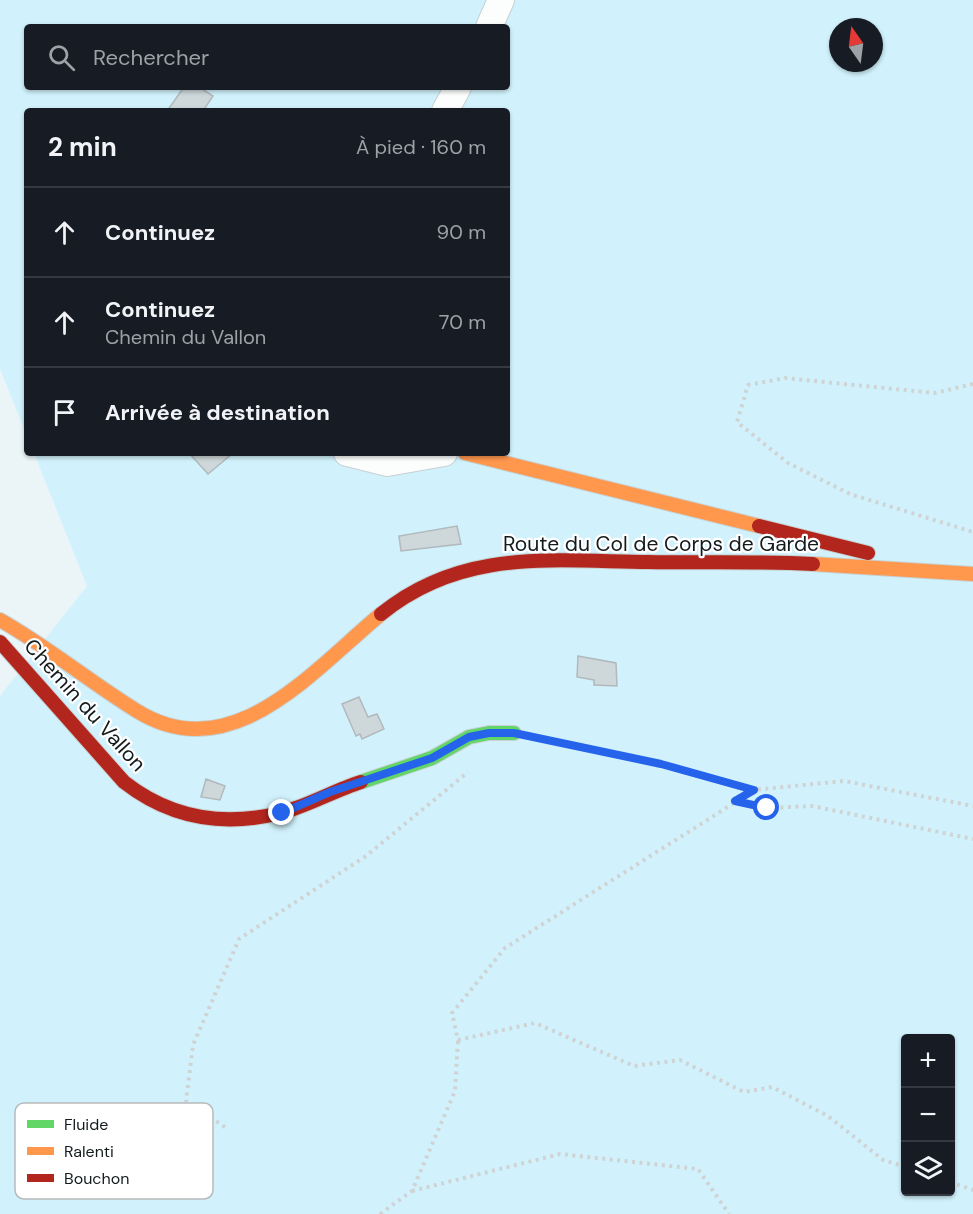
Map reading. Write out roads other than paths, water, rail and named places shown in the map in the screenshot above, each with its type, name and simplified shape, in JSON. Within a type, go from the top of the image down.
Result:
[{"type":"street","points":[[490,24],[501,0]]},
{"type":"street","points":[[447,108],[456,90]]},
{"type":"street","points":[[359,456],[387,463],[427,456]]},
{"type":"street","points":[[477,456],[867,553],[884,568]]},
{"type":"street","name":"Route du Col de Corps de Garde","points":[[0,620],[66,660],[145,716],[182,730],[208,731],[234,726],[261,712],[394,602],[429,582],[467,569],[502,563],[558,560],[769,562],[973,574]]},
{"type":"street","name":"Chemin du Vallon","points":[[0,642],[124,782],[147,800],[194,816],[230,821],[268,817],[330,792],[432,758],[469,737],[489,733],[514,733]]}]
